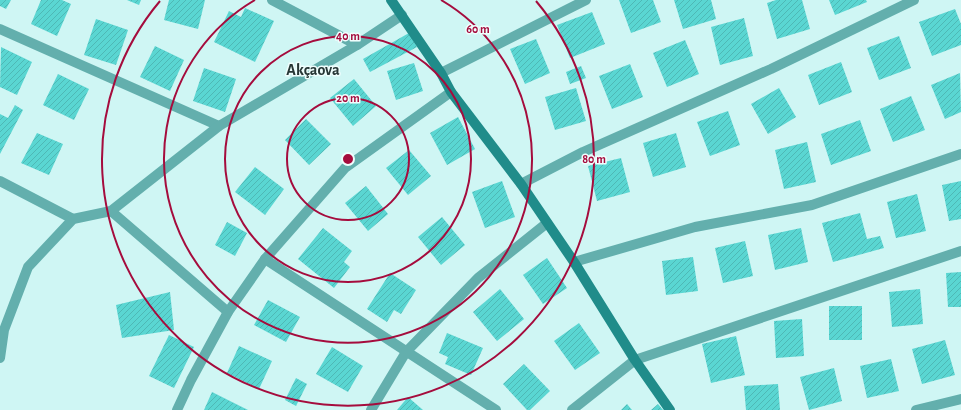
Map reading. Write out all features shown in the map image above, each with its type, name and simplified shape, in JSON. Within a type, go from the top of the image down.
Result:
[{"type":"street","points":[[272,0],[357,45]]},
{"type":"street","points":[[391,0],[441,73],[451,92],[521,184],[574,262],[635,360],[670,410]]},
{"type":"street","points":[[441,73],[586,0]]},
{"type":"street","points":[[521,184],[583,152],[771,69],[914,0]]},
{"type":"street","points":[[0,358],[2,329],[28,267],[73,219],[111,211],[219,126],[357,45],[402,15]]},
{"type":"street","points":[[0,29],[219,126]]},
{"type":"street","points":[[177,410],[191,380],[228,312],[265,259],[344,168],[451,92]]},
{"type":"street","points":[[574,262],[695,227],[812,205],[961,154]]},
{"type":"street","points":[[0,180],[73,219]]},
{"type":"street","points":[[111,211],[228,312]]},
{"type":"street","points":[[371,410],[406,352],[478,278],[547,223]]},
{"type":"street","points":[[572,410],[635,360],[961,251]]},
{"type":"street","points":[[265,259],[496,410]]},
{"type":"street","points":[[916,410],[961,398]]},
{"type":"building","points":[[0,0],[11,0],[6,9],[0,6]]},
{"type":"building","points":[[41,0],[62,0],[71,4],[57,36],[31,24]]},
{"type":"building","points":[[127,0],[141,0],[139,5]]},
{"type":"building","points":[[169,0],[205,0],[198,29],[164,20]]},
{"type":"building","points":[[619,0],[653,0],[661,22],[631,33]]},
{"type":"building","points":[[674,0],[711,0],[716,19],[683,29]]},
{"type":"building","points":[[776,0],[802,0],[810,29],[777,39],[767,3]]},
{"type":"building","points":[[829,0],[866,0],[867,2],[835,15]]},
{"type":"building","points":[[245,8],[274,21],[255,62],[214,42],[229,11],[241,17]]},
{"type":"building","points":[[955,9],[961,24],[961,45],[932,56],[919,22]]},
{"type":"building","points":[[592,12],[605,44],[570,58],[557,25]]},
{"type":"building","points":[[744,18],[753,56],[720,65],[711,27]]},
{"type":"building","points":[[96,19],[128,30],[116,65],[84,55]]},
{"type":"building","points":[[409,33],[417,47],[370,72],[363,59]]},
{"type":"building","points":[[899,36],[911,68],[879,80],[867,48]]},
{"type":"building","points":[[536,39],[550,73],[525,84],[510,49]]},
{"type":"building","points":[[685,40],[699,74],[667,87],[653,53]]},
{"type":"building","points":[[155,46],[184,60],[170,91],[140,77]]},
{"type":"building","points":[[1,47],[32,62],[17,95],[0,87]]},
{"type":"building","points":[[841,62],[852,92],[819,105],[808,75]]},
{"type":"building","points":[[414,63],[423,91],[396,100],[387,71]]},
{"type":"building","points":[[630,64],[643,97],[612,109],[599,76]]},
{"type":"building","points":[[581,66],[586,78],[570,84],[566,72]]},
{"type":"building","points":[[204,68],[236,79],[225,112],[193,101]]},
{"type":"building","points":[[960,73],[961,112],[945,119],[931,85]]},
{"type":"building","points":[[58,74],[89,89],[74,120],[43,105]]},
{"type":"building","points":[[354,79],[376,106],[353,126],[330,98]]},
{"type":"building","points":[[576,88],[586,121],[555,130],[545,97]]},
{"type":"building","points":[[779,88],[796,117],[768,134],[751,104]]},
{"type":"building","points":[[911,96],[925,130],[893,142],[880,109]]},
{"type":"building","points":[[15,105],[23,110],[0,154],[0,114],[8,118]]},
{"type":"building","points":[[728,111],[740,145],[710,156],[697,122]]},
{"type":"building","points":[[458,117],[475,149],[447,165],[430,133]]},
{"type":"building","points":[[306,119],[331,144],[309,165],[285,140]]},
{"type":"building","points":[[860,120],[871,151],[831,165],[821,134]]},
{"type":"building","points":[[37,133],[63,144],[49,175],[21,163]]},
{"type":"building","points":[[676,133],[686,167],[653,177],[643,143]]},
{"type":"building","points":[[807,142],[816,182],[784,189],[775,150]]},
{"type":"building","points":[[409,150],[431,176],[408,195],[386,168]]},
{"type":"building","points":[[621,158],[630,192],[597,201],[588,166]]},
{"type":"building","points":[[255,167],[284,189],[265,215],[235,192]]},
{"type":"building","points":[[502,181],[515,217],[485,228],[472,192]]},
{"type":"building","points":[[961,181],[961,219],[949,221],[942,185]]},
{"type":"building","points":[[366,186],[388,214],[368,231],[345,203]]},
{"type":"building","points":[[917,194],[926,231],[896,238],[887,202]]},
{"type":"building","points":[[860,213],[867,239],[880,236],[884,248],[833,262],[822,223]]},
{"type":"building","points":[[442,217],[465,245],[441,265],[418,237]]},
{"type":"building","points":[[227,222],[247,233],[235,256],[215,245]]},
{"type":"building","points":[[323,228],[352,251],[344,262],[350,267],[334,288],[298,259]]},
{"type":"building","points":[[801,228],[808,262],[775,270],[768,235]]},
{"type":"building","points":[[745,241],[753,276],[723,283],[715,248]]},
{"type":"building","points":[[693,257],[698,291],[666,295],[662,261]]},
{"type":"building","points":[[547,258],[567,288],[543,304],[523,275]]},
{"type":"building","points":[[961,272],[961,307],[948,307],[946,273]]},
{"type":"building","points":[[390,273],[416,290],[401,314],[394,310],[387,322],[367,309]]},
{"type":"building","points":[[500,289],[524,319],[497,341],[473,312]]},
{"type":"building","points":[[920,289],[923,324],[892,327],[889,292]]},
{"type":"building","points":[[170,292],[174,330],[122,338],[116,305]]},
{"type":"building","points":[[268,300],[300,317],[286,342],[254,325]]},
{"type":"building","points":[[829,306],[862,306],[862,340],[829,340]]},
{"type":"building","points":[[802,319],[804,356],[776,358],[774,321]]},
{"type":"building","points":[[579,323],[600,353],[575,370],[554,341]]},
{"type":"building","points":[[447,333],[483,348],[471,375],[445,364],[448,357],[439,353]]},
{"type":"building","points":[[169,335],[194,347],[174,388],[149,376]]},
{"type":"building","points":[[736,336],[745,375],[711,383],[702,344]]},
{"type":"building","points":[[945,340],[955,375],[922,384],[912,349]]},
{"type":"building","points":[[239,346],[272,361],[259,389],[227,373]]},
{"type":"building","points":[[332,347],[363,366],[348,392],[316,374]]},
{"type":"building","points":[[891,359],[899,391],[867,398],[860,366]]},
{"type":"building","points":[[524,364],[550,391],[530,410],[527,410],[503,384]]},
{"type":"building","points":[[834,368],[842,401],[809,410],[800,377]]},
{"type":"building","points":[[296,378],[307,384],[296,406],[285,400]]},
{"type":"building","points":[[778,384],[780,410],[746,410],[744,386]]},
{"type":"building","points":[[212,392],[248,410],[204,410]]},
{"type":"building","points":[[408,397],[423,410],[397,410]]},
{"type":"building","points":[[627,404],[632,410],[621,410]]},
{"type":"building","points":[[658,404],[663,410],[651,410]]},
{"type":"district","name":"Akçaova","points":[[313,70]]}]
